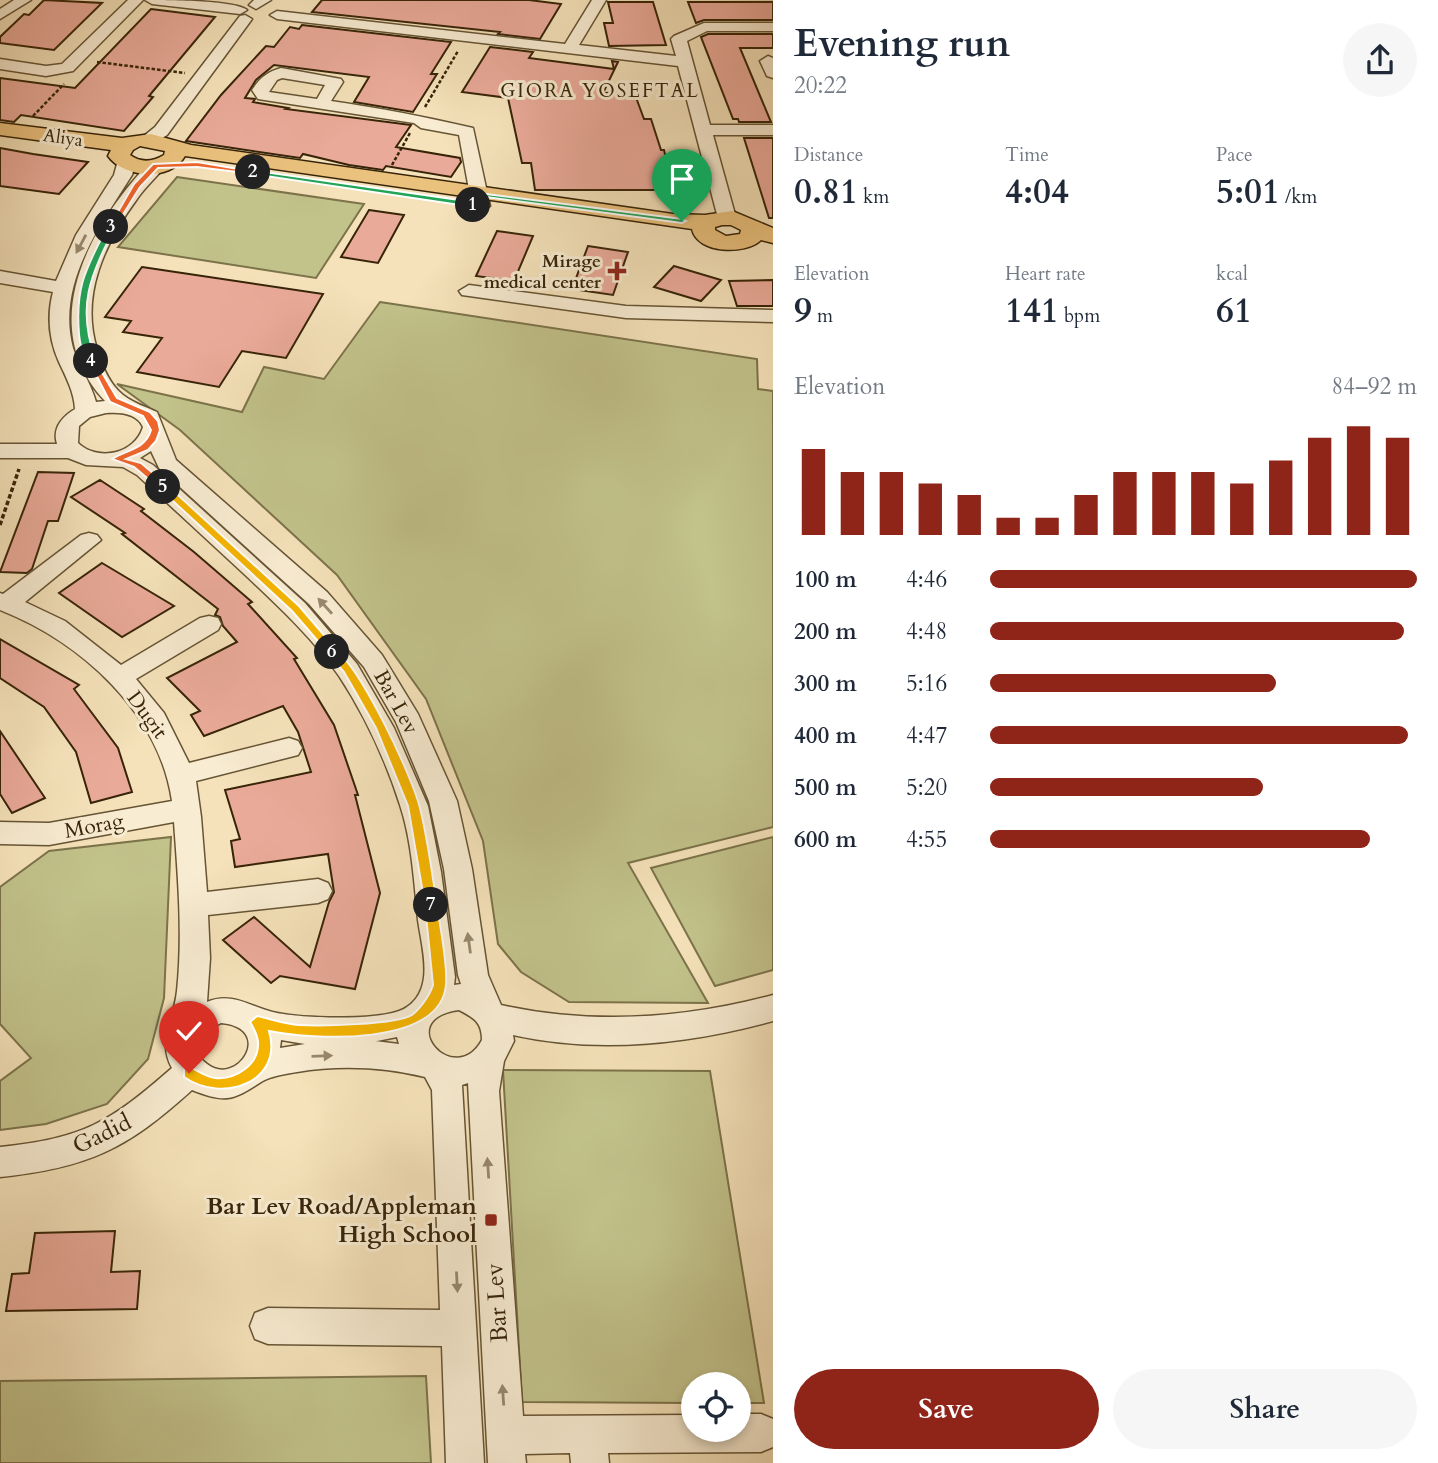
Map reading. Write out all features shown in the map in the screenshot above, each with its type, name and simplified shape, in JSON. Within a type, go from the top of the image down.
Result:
[{"type":"main road","name":"Aliya","points":[[6,132],[79,147],[130,151]]},
{"type":"main road","points":[[130,151],[138,167],[166,155]]},
{"type":"main road","points":[[130,151],[166,155],[217,166],[481,200],[715,226],[724,243],[755,236],[773,245]]},
{"type":"street","points":[[0,15],[24,0]]},
{"type":"street","points":[[0,64],[46,71],[64,70],[136,0]]},
{"type":"street","points":[[152,0],[242,15],[268,8],[569,50],[684,62]]},
{"type":"street","points":[[569,50],[598,0]]},
{"type":"street","points":[[0,450],[69,441],[86,458],[117,459],[145,448],[154,435],[153,421],[146,414],[113,400],[94,368],[84,341],[80,303],[88,274],[103,241],[137,186],[166,155],[174,134],[268,8]]},
{"type":"street","points":[[86,412],[85,397],[72,373],[62,344],[59,304],[67,273],[83,239],[123,174],[130,151],[161,131],[203,75],[242,15]]},
{"type":"street","points":[[715,226],[704,130],[678,39],[704,27],[773,27]]},
{"type":"street","points":[[321,105],[418,119],[427,124],[467,132],[481,200]]},
{"type":"street","points":[[704,130],[773,130]]},
{"type":"street","points":[[0,277],[63,288]]},
{"type":"street","points":[[469,290],[626,313],[773,316]]},
{"type":"street","points":[[69,441],[73,420],[86,412],[109,406],[128,408]]},
{"type":"street","name":"Bar Lev","points":[[154,435],[167,463],[318,598],[373,661],[409,721],[443,801],[458,869],[473,975],[490,1013]]},
{"type":"street","points":[[0,450],[25,451],[69,441]]},
{"type":"street","name":"Bar Lev","points":[[117,459],[145,470],[296,609],[348,670],[381,728],[414,806],[427,872],[440,977],[426,1010]]},
{"type":"street","points":[[4,602],[89,540]]},
{"type":"street","name":"Dugit","points":[[4,602],[60,629],[101,659],[120,677],[166,737],[181,775],[193,905],[193,997],[186,1028]]},
{"type":"street","points":[[120,677],[209,624]]},
{"type":"street","points":[[181,775],[289,748]]},
{"type":"street","name":"Morag","points":[[0,833],[49,834],[186,808]]},
{"type":"street","points":[[193,905],[318,891]]},
{"type":"street","name":"Dugit","points":[[195,936],[205,975],[222,1000],[245,1016]]},
{"type":"street","points":[[245,1016],[264,1032],[263,1058],[255,1069],[244,1078],[222,1084],[201,1081],[189,1073],[179,1052],[180,1040],[186,1028],[207,1013],[245,1016],[296,1031],[319,1032],[390,1027],[461,997],[490,1013],[547,1029],[569,1031],[710,1024],[773,1008]]},
{"type":"street","points":[[426,1010],[413,1030],[414,1042],[420,1054],[436,1066]]},
{"type":"street","points":[[490,1013],[499,1029],[499,1042],[491,1057]]},
{"type":"street","points":[[255,1069],[280,1061],[328,1056],[383,1056],[458,1072],[472,1070],[525,1040],[569,1031]]},
{"type":"street","name":"Bar Lev","points":[[491,1057],[483,1091],[506,1449]]},
{"type":"street","name":"Bar Lev","points":[[436,1066],[448,1090],[465,1463]]},
{"type":"street","name":"Gadid","points":[[0,1162],[33,1159],[84,1148],[131,1123],[189,1073]]},
{"type":"street","points":[[268,1326],[459,1328]]},
{"type":"street","points":[[506,1449],[589,1448],[761,1433]]},
{"type":"path","points":[[77,59],[203,75]]},
{"type":"path","points":[[6,132],[70,78],[64,70]]},
{"type":"path","points":[[0,525],[25,451]]},
{"type":"green space","points":[[177,177],[364,204],[316,278],[118,247]]},
{"type":"green space","points":[[380,302],[757,359],[758,389],[773,391],[773,827],[628,863],[708,1003],[569,1002],[521,972],[498,944],[483,841],[426,699],[337,575],[180,430],[117,384],[242,412],[264,367],[324,379]]},
{"type":"green space","points":[[171,837],[164,998],[148,1059],[107,1104],[46,1124],[0,1130],[0,1081],[31,1058],[0,1024],[0,887],[49,851]]},
{"type":"green space","points":[[773,837],[773,970],[715,986],[651,868]]},
{"type":"green space","points":[[503,1070],[710,1071],[764,1403],[751,1403],[751,1372],[681,1372],[681,1403],[522,1402]]},
{"type":"green space","points":[[426,1376],[431,1463],[0,1463],[0,1381]]},
{"type":"building","points":[[44,0],[102,3],[54,50],[0,43],[0,37],[24,14],[29,15]]},
{"type":"building","points":[[322,0],[529,0],[561,4],[540,39],[498,34],[500,32],[312,12]]},
{"type":"building","points":[[608,2],[653,2],[666,45],[609,46],[604,23],[613,23]]},
{"type":"building","points":[[688,2],[773,2],[773,20],[704,20],[696,23]]},
{"type":"building","points":[[151,9],[215,17],[149,96],[153,97],[124,131],[21,115],[14,122],[0,120],[0,78],[75,88]]},
{"type":"building","points":[[302,25],[451,42],[431,74],[437,74],[413,112],[354,102],[369,77],[274,65],[256,80],[245,98],[288,108],[286,109],[411,125],[396,147],[460,158],[461,162],[451,177],[386,166],[383,170],[349,165],[303,154],[300,158],[186,141],[221,95],[266,46],[274,47],[290,27],[299,29]]},
{"type":"building","points":[[708,34],[773,34],[773,48],[740,48],[771,122],[739,122],[738,119],[733,119],[701,37]]},
{"type":"building","points":[[490,47],[533,52],[529,58],[614,69],[612,61],[618,62],[603,93],[634,92],[644,119],[651,119],[661,150],[664,150],[674,190],[535,190],[531,163],[522,163],[508,98],[462,92]]},
{"type":"building","points":[[744,138],[773,138],[773,218],[769,218]]},
{"type":"building","points":[[0,148],[88,162],[59,194],[0,186]]},
{"type":"building","points":[[369,210],[404,215],[378,263],[341,257]]},
{"type":"building","points":[[497,231],[533,236],[514,281],[476,276]]},
{"type":"building","points":[[588,246],[628,252],[613,295],[572,289]]},
{"type":"building","points":[[674,266],[721,280],[701,301],[654,287]]},
{"type":"building","points":[[142,267],[323,294],[286,358],[242,351],[219,387],[137,372],[162,338],[123,332],[131,321],[105,317]]},
{"type":"building","points":[[773,280],[773,306],[737,306],[729,281]]},
{"type":"building","points":[[38,472],[74,473],[58,521],[48,521],[32,569],[27,573],[0,572]]},
{"type":"building","points":[[100,480],[144,509],[141,511],[252,602],[248,604],[297,658],[294,659],[334,725],[358,795],[355,795],[380,893],[355,989],[280,976],[271,983],[223,940],[254,917],[310,967],[334,892],[328,854],[235,867],[231,841],[240,839],[225,790],[311,772],[298,732],[283,706],[204,736],[191,715],[200,711],[167,678],[237,642],[223,626],[220,617],[215,615],[218,609],[122,534],[125,533],[71,497]]},
{"type":"building","points":[[102,563],[174,606],[122,637],[59,593]]},
{"type":"building","points":[[0,639],[79,685],[74,689],[118,748],[132,792],[91,803],[76,752],[44,707],[0,678]]},
{"type":"building","points":[[0,731],[45,798],[12,813],[0,794]]},
{"type":"building","points":[[115,1231],[111,1272],[140,1271],[137,1309],[6,1311],[12,1274],[29,1273],[35,1233]]},
{"type":"place","name":"Mirage medical center","points":[[617,271]]},
{"type":"place","name":"Bar Lev Road/Appleman High School","points":[[491,1220]]},
{"type":"district","name":"GIORA YOSEFTAL","points":[[600,91]]},
{"type":"route","points":[[189,1073],[201,1081],[215,1084],[244,1078],[263,1058],[264,1032],[257,1022],[296,1031],[319,1032],[390,1027],[416,1019],[424,1009],[435,1002],[440,977],[427,872],[414,806],[381,728],[348,670],[296,609],[145,470],[129,461],[117,459],[145,448],[153,439],[155,430],[153,421],[146,414],[120,404],[108,394],[84,341],[80,303],[88,274],[103,241],[137,186],[156,166],[163,164],[217,166],[481,206],[481,194],[682,221]]}]
